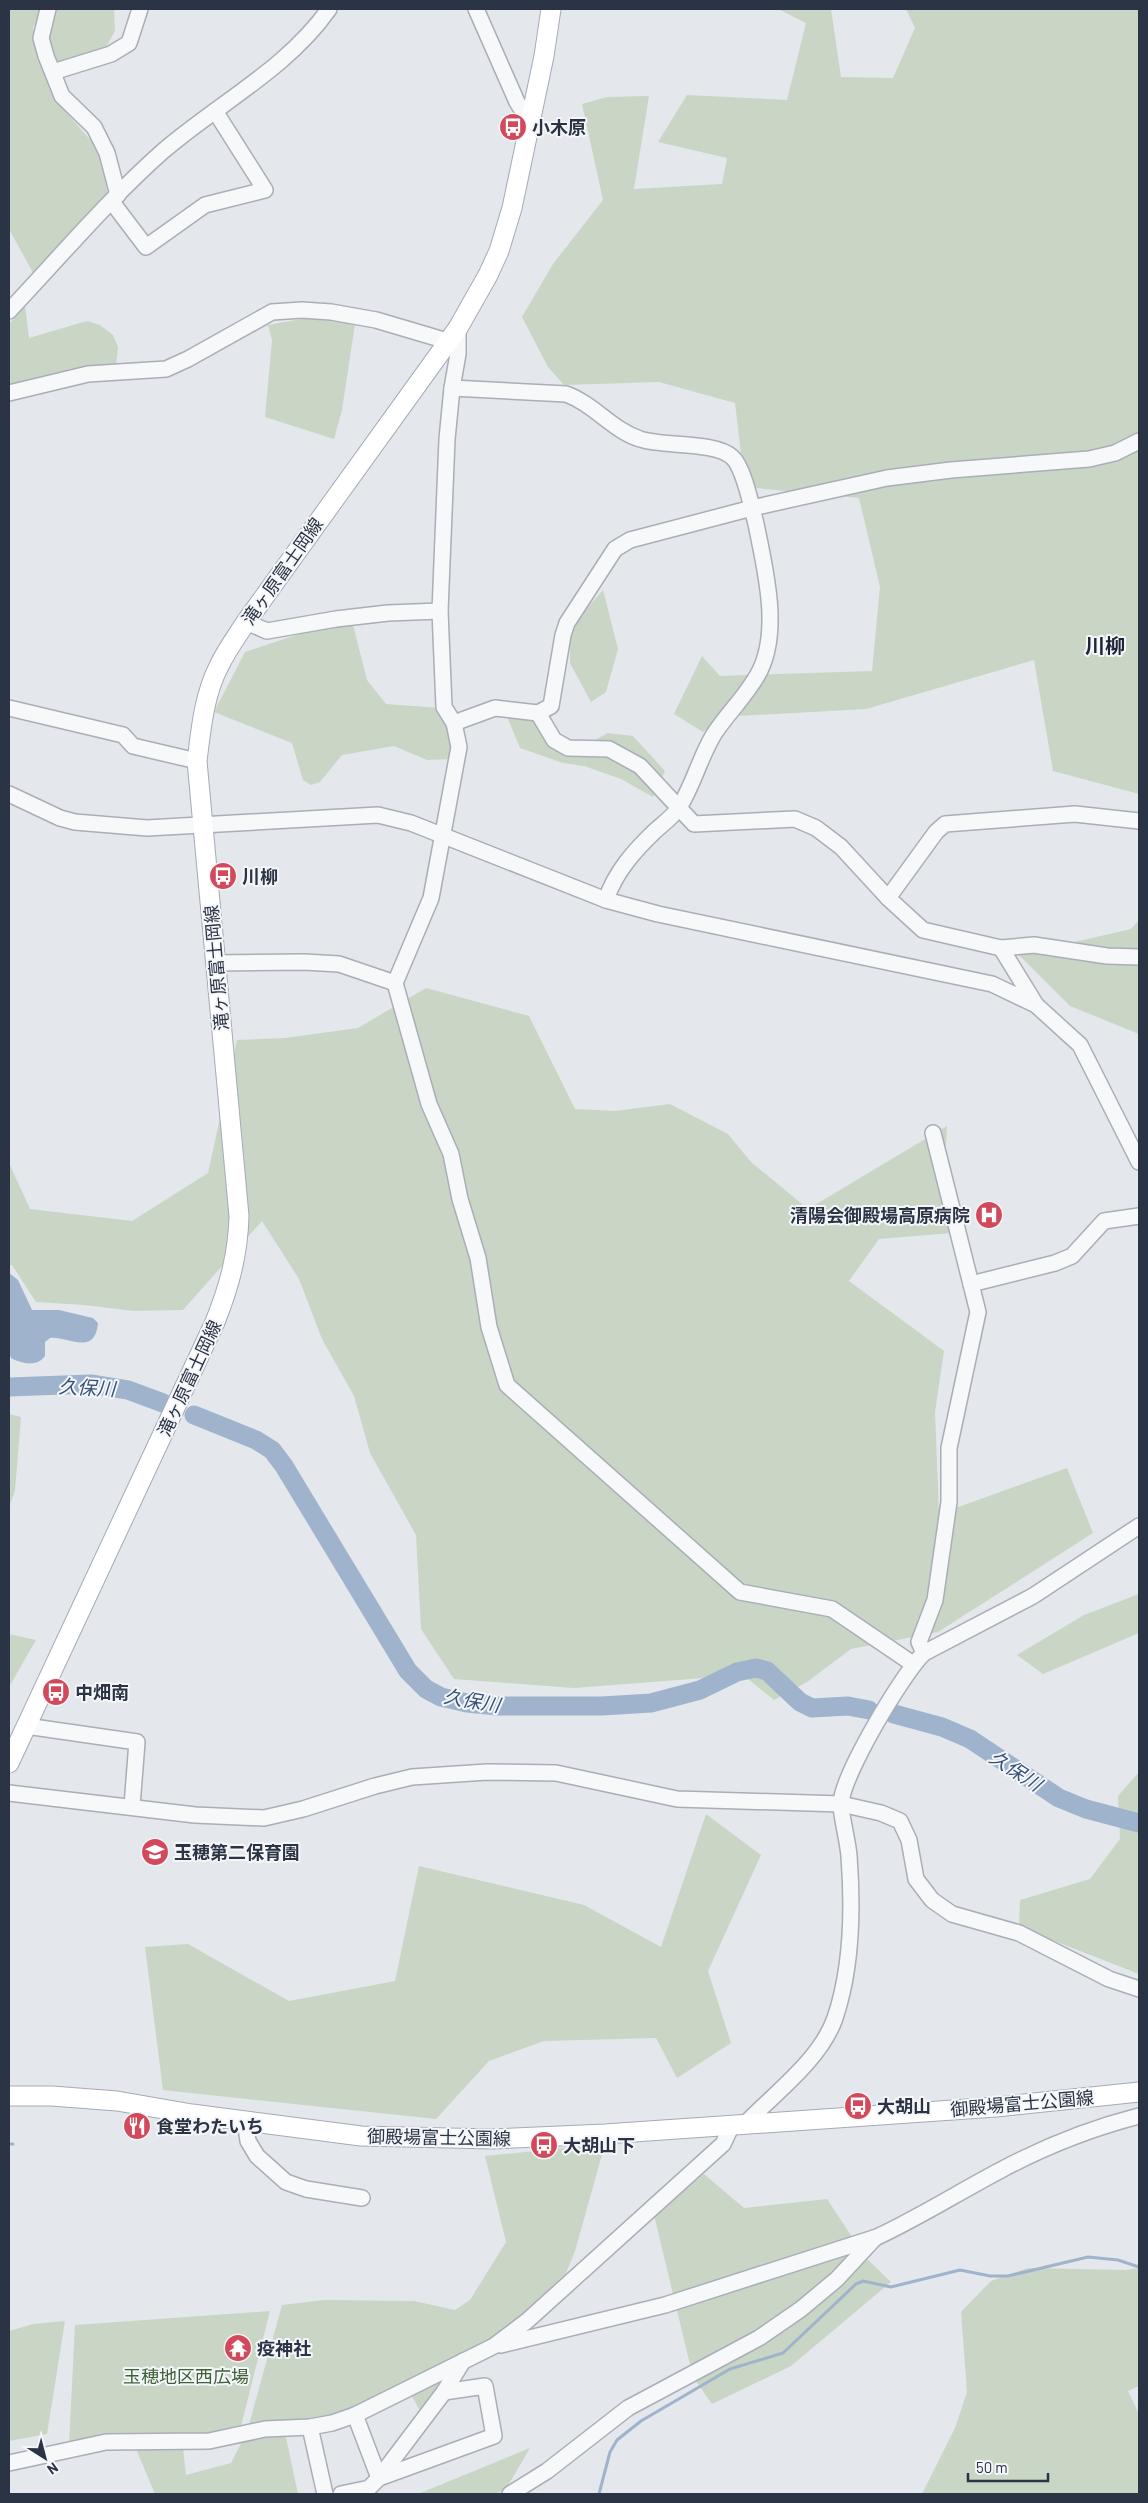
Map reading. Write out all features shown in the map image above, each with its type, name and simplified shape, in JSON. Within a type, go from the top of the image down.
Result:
[{"type":"main road","name":"滝ヶ原富士岡線","points":[[9,1763],[215,1322],[234,1270],[239,1216],[197,761],[202,717],[210,690],[219,666],[246,622],[452,335],[499,251],[512,208],[544,56],[551,9]]},
{"type":"main road","name":"御殿場富士公園線","points":[[9,2096],[52,2096],[117,2102],[361,2136],[532,2139],[996,2107],[1139,2092]]},
{"type":"street","points":[[48,9],[40,38],[62,96],[94,127],[107,152],[115,198],[146,246],[205,205],[265,190],[215,111]]},
{"type":"street","points":[[53,72],[111,54],[129,43],[140,9]]},
{"type":"street","points":[[9,312],[115,198],[162,152],[296,47],[329,9]]},
{"type":"street","points":[[476,9],[517,102],[530,124]]},
{"type":"street","points":[[9,393],[88,374],[166,369],[188,359],[272,312],[302,310],[331,312],[452,335],[458,354],[452,388],[447,439],[440,611],[444,707],[454,723],[459,747],[431,898],[395,983],[429,1104],[451,1154],[460,1199],[478,1258],[489,1326],[507,1385],[740,1592],[832,1608],[913,1664]]},
{"type":"street","points":[[452,388],[566,394],[580,399],[613,425],[640,440],[713,449],[732,457],[740,471],[752,508],[766,572],[771,618],[765,654],[758,675],[714,734],[680,808],[639,846],[611,883],[606,900]]},
{"type":"street","points":[[454,723],[495,708],[538,713],[551,706],[563,635],[567,623],[615,548],[630,540],[752,508],[887,478],[951,470],[1089,459],[1115,454],[1139,441]]},
{"type":"street","points":[[246,622],[267,632],[351,617],[440,611]]},
{"type":"street","points":[[9,708],[123,735],[133,746],[197,761]]},
{"type":"street","points":[[538,713],[554,740],[568,748],[609,749],[640,766],[694,824],[795,819],[816,828],[842,847],[888,898],[923,930],[1001,948],[1034,945],[1108,956],[1139,957]]},
{"type":"street","points":[[9,794],[60,818],[75,822],[147,828],[378,815],[411,823],[606,900],[658,914],[992,984],[1036,1005],[1080,1044],[1139,1162]]},
{"type":"street","points":[[888,898],[936,832],[945,824],[1075,814],[1139,821]]},
{"type":"street","points":[[1001,948],[1036,1005]]},
{"type":"street","points":[[215,963],[304,962],[339,964],[395,983]]},
{"type":"street","points":[[924,1653],[918,1642],[935,1600],[949,1502],[950,1448],[978,1312],[933,1133]]},
{"type":"street","points":[[971,1284],[1055,1263],[1072,1256],[1104,1222],[1139,1216]]},
{"type":"street","points":[[9,2462],[106,2442],[209,2441],[265,2429],[310,2427],[332,2423],[356,2415],[494,2346],[527,2321],[723,2144],[739,2125],[813,2057],[834,2019],[849,1945],[850,1857],[841,1804],[846,1784],[873,1729],[913,1664],[924,1653],[1033,1596],[1139,1526]]},
{"type":"street","points":[[26,1726],[137,1742],[132,1806]]},
{"type":"street","points":[[9,1793],[196,1815],[264,1818],[303,1809],[375,1786],[412,1777],[526,1772],[576,1776],[677,1799],[841,1804],[880,1813],[900,1821],[909,1840],[916,1879],[932,1900],[952,1914],[1019,1933],[1110,1979],[1139,1989]]},
{"type":"street","points":[[494,2346],[664,2305],[877,2237],[1003,2169],[1103,2125],[1139,2116]]},
{"type":"street","points":[[245,2121],[248,2141],[257,2156],[286,2182],[306,2189],[362,2198]]},
{"type":"street","points":[[510,2494],[546,2471],[628,2408],[760,2338],[801,2309],[836,2279],[877,2237]]},
{"type":"street","points":[[341,2494],[364,2492],[379,2478],[444,2392],[464,2361]]},
{"type":"street","points":[[379,2478],[494,2436],[485,2386],[444,2392]]},
{"type":"street","points":[[356,2415],[379,2478]]},
{"type":"street","points":[[310,2427],[324,2494]]},
{"type":"green space","points":[[9,9],[42,9],[33,28],[57,102],[100,151],[108,196],[36,278],[9,229]]},
{"type":"green space","points":[[52,9],[114,9],[115,31],[105,49],[56,69],[43,44]]},
{"type":"green space","points":[[778,9],[831,9],[841,77],[893,78],[915,28],[906,9],[1139,9],[1139,794],[1053,771],[1034,660],[866,709],[720,717],[703,732],[674,714],[702,656],[720,676],[872,671],[880,587],[859,498],[745,487],[735,403],[659,382],[564,385],[548,367],[522,317],[553,264],[603,200],[582,104],[607,97],[649,96],[634,189],[722,184],[727,158],[658,142],[687,95],[787,100],[806,23]]},
{"type":"green space","points":[[25,306],[29,338],[87,321],[100,325],[113,335],[118,347],[116,367],[9,387],[9,324]]},
{"type":"green space","points":[[307,318],[355,324],[342,410],[334,439],[265,417],[272,340],[268,325]]},
{"type":"green space","points":[[603,590],[618,649],[606,692],[591,702],[570,663],[570,628]]},
{"type":"green space","points":[[351,617],[367,680],[386,704],[440,708],[454,725],[450,759],[427,760],[394,746],[342,755],[320,782],[311,785],[303,780],[292,743],[214,712],[245,652]]},
{"type":"green space","points":[[506,714],[533,718],[580,748],[608,733],[633,736],[665,771],[653,797],[621,779],[584,766],[563,763],[520,748]]},
{"type":"green space","points":[[1139,920],[1139,1034],[1070,1006],[1019,955],[1131,929]]},
{"type":"green space","points":[[426,988],[529,1016],[575,1109],[615,1111],[670,1104],[728,1134],[751,1162],[808,1209],[947,1126],[944,1183],[964,1232],[879,1239],[849,1281],[944,1351],[935,1412],[939,1514],[1067,1468],[1093,1533],[938,1632],[851,1649],[807,1682],[774,1700],[743,1675],[574,1688],[454,1679],[421,1629],[416,1535],[370,1453],[354,1396],[322,1339],[299,1279],[262,1221],[183,1310],[134,1311],[36,1302],[12,1265],[9,1265],[9,1163],[30,1209],[132,1221],[208,1173],[237,1040],[285,1038],[358,1028]]},
{"type":"green space","points":[[9,1414],[21,1417],[15,1491],[9,1507]]},
{"type":"green space","points":[[1139,1594],[1139,1633],[1043,1674],[1017,1655],[1084,1615]]},
{"type":"green space","points":[[9,1634],[36,1640],[9,1687]]},
{"type":"green space","points":[[1139,1772],[1139,1974],[1019,1927],[1020,1900],[1090,1879],[1120,1839],[1118,1796]]},
{"type":"green space","points":[[706,1814],[761,1855],[708,1971],[731,2043],[677,2078],[656,2038],[544,2041],[489,2061],[436,2119],[163,2090],[145,1947],[188,1944],[289,2001],[395,1981],[419,1866],[584,1905],[661,1947]]},
{"type":"green space","points":[[605,2144],[575,2251],[566,2273],[524,2315],[479,2352],[330,2417],[284,2428],[298,2494],[155,2494],[136,2449],[183,2448],[186,2475],[231,2463],[247,2432],[282,2305],[324,2300],[414,2301],[455,2310],[470,2300],[506,2242],[485,2156]]},
{"type":"green space","points":[[704,2174],[744,2208],[827,2199],[866,2258],[891,2282],[791,2366],[712,2404],[693,2377],[654,2215]]},
{"type":"green space","points":[[1028,2268],[1126,2270],[1139,2268],[1139,2386],[1128,2391],[1139,2414],[1139,2494],[922,2494],[955,2428],[967,2392],[961,2312],[991,2281]]},
{"type":"green space","name":"玉穂地区西広場","points":[[270,2311],[241,2426],[207,2433],[101,2435],[69,2445],[75,2325]]},
{"type":"green space","points":[[65,2321],[47,2434],[9,2441],[9,2331],[33,2324]]},
{"type":"green space","points":[[458,2366],[423,2416],[409,2391]]},
{"type":"green space","points":[[530,2448],[506,2489],[495,2494],[418,2494]]},
{"type":"water","points":[[9,1273],[18,1280],[32,1310],[59,1310],[93,1318],[98,1323],[96,1333],[92,1339],[86,1342],[79,1342],[50,1338],[45,1342],[45,1356],[38,1362],[24,1363],[11,1358],[9,1352]]},
{"type":"waterway","name":"久保川","points":[[9,1387],[91,1384],[128,1390],[163,1403]]},
{"type":"waterway","name":"久保川","points":[[194,1415],[256,1440],[272,1450],[284,1466],[408,1671],[426,1689],[441,1697],[467,1703],[498,1706],[602,1706],[651,1703],[700,1690],[737,1672],[756,1668],[767,1671],[800,1702],[812,1708],[848,1706],[869,1710]]},
{"type":"waterway","name":"久保川","points":[[894,1714],[942,1727],[970,1739],[1059,1798],[1086,1809],[1139,1823]]},
{"type":"waterway","points":[[599,2494],[610,2452],[617,2440],[641,2421],[730,2369],[783,2353],[856,2284],[863,2281],[891,2287],[960,2270],[990,2276],[1008,2276],[1088,2257],[1118,2260],[1139,2267]]},
{"type":"place","name":"小木原","points":[[513,127]]},
{"type":"place","name":"川柳","points":[[223,876]]},
{"type":"place","name":"清陽会御殿場高原病院","points":[[989,1215]]},
{"type":"place","name":"中畑南","points":[[56,1692]]},
{"type":"place","name":"玉穂第二保育園","points":[[155,1852]]},
{"type":"place","name":"大胡山","points":[[858,2106]]},
{"type":"place","name":"食堂わたいち","points":[[137,2126]]},
{"type":"place","name":"大胡山下","points":[[544,2145]]},
{"type":"place","name":"疫神社","points":[[238,2348]]},
{"type":"district","name":"川柳","points":[[1105,645]]}]
